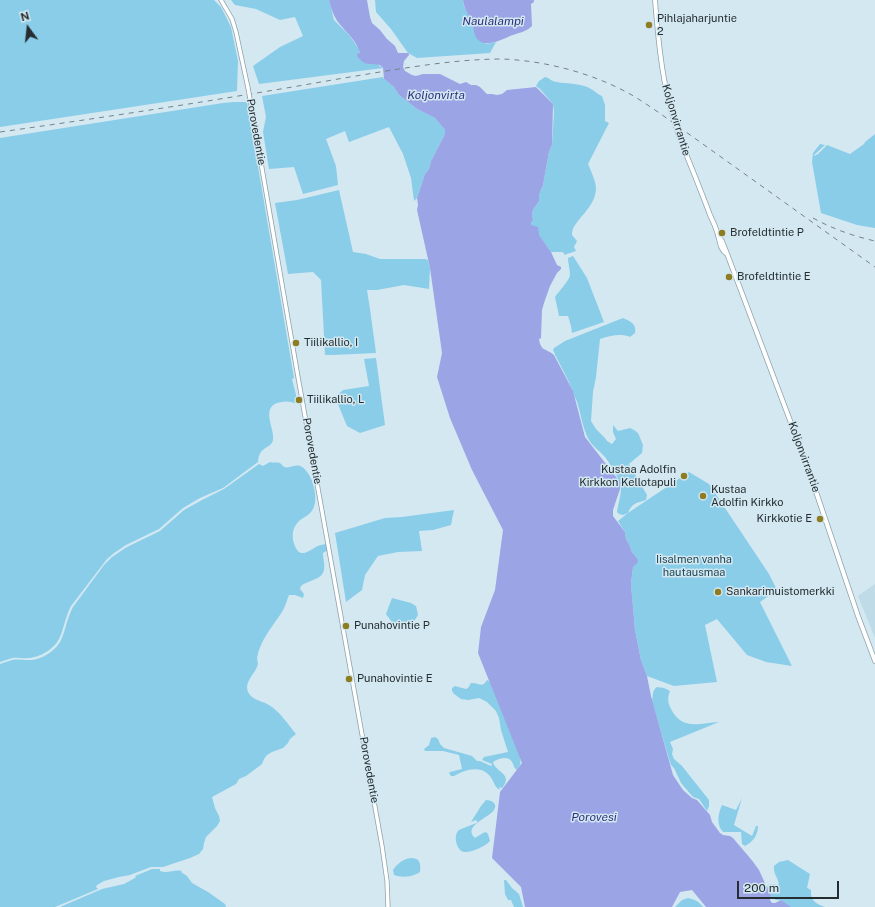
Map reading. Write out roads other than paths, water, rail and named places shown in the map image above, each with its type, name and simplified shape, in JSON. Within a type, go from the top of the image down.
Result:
[{"type":"main road","name":"Koljonvirrantie","points":[[655,0],[664,84],[679,136],[751,316],[808,468],[858,616],[875,661]]},
{"type":"street","name":"Porovedentie","points":[[221,0],[232,19],[236,32],[248,88],[382,846],[387,881],[388,907]]},
{"type":"water","name":"Porovesi","points":[[329,0],[367,0],[372,23],[395,46],[398,53],[409,54],[404,61],[403,67],[405,71],[412,75],[440,74],[460,84],[466,82],[471,85],[476,85],[487,94],[497,95],[502,94],[507,90],[536,87],[553,104],[552,145],[549,152],[543,185],[539,195],[539,201],[533,210],[533,220],[531,225],[538,227],[539,235],[561,269],[550,286],[542,310],[541,338],[539,339],[540,343],[543,348],[554,355],[573,391],[585,437],[620,482],[620,489],[613,510],[613,516],[625,532],[626,539],[638,562],[633,567],[631,584],[635,630],[641,660],[647,676],[651,696],[673,775],[683,790],[692,798],[697,800],[710,815],[712,822],[720,833],[733,838],[753,861],[771,895],[770,900],[772,903],[781,900],[791,907],[706,907],[692,890],[680,892],[672,907],[525,907],[521,887],[492,858],[500,792],[522,763],[478,653],[481,627],[495,590],[503,530],[472,470],[450,418],[437,377],[442,353],[430,268],[417,210],[417,198],[425,174],[429,169],[431,161],[445,134],[445,130],[435,118],[417,109],[399,95],[394,87],[384,79],[383,68],[380,65],[367,64],[357,56],[357,54],[360,53],[358,47],[335,18]]},
{"type":"water","name":"Naulalampi","points":[[463,0],[534,0],[531,4],[532,26],[525,31],[496,42],[481,42],[475,35],[473,24],[465,9]]},
{"type":"railway","points":[[0,132],[112,116],[430,65],[492,59],[536,62],[584,74],[633,96],[658,112],[875,267]]},
{"type":"railway","points":[[813,218],[843,232],[875,241]]},
{"type":"place","name":"Pihlajaharjuntie 2","points":[[649,25]]},
{"type":"place","name":"Brofeldtintie P","points":[[722,233]]},
{"type":"place","name":"Brofeldtintie E","points":[[729,277]]},
{"type":"place","name":"Tiilikallio, I","points":[[296,343]]},
{"type":"place","name":"Tiilikallio, L","points":[[299,400]]},
{"type":"place","name":"Kustaa Adolfin Kirkkon Kellotapuli","points":[[684,476]]},
{"type":"place","name":"Kustaa Adolfin Kirkko","points":[[703,496]]},
{"type":"place","name":"Kirkkotie E","points":[[820,519]]},
{"type":"place","name":"Sankarimuistomerkki","points":[[718,592]]},
{"type":"place","name":"Punahovintie P","points":[[346,626]]},
{"type":"place","name":"Punahovintie E","points":[[349,679]]},
{"type":"water label","name":"Koljonvirta","points":[[436,95]]},
{"type":"park label","name":"Iisalmen vanha hautausmaa","points":[[694,566]]}]
